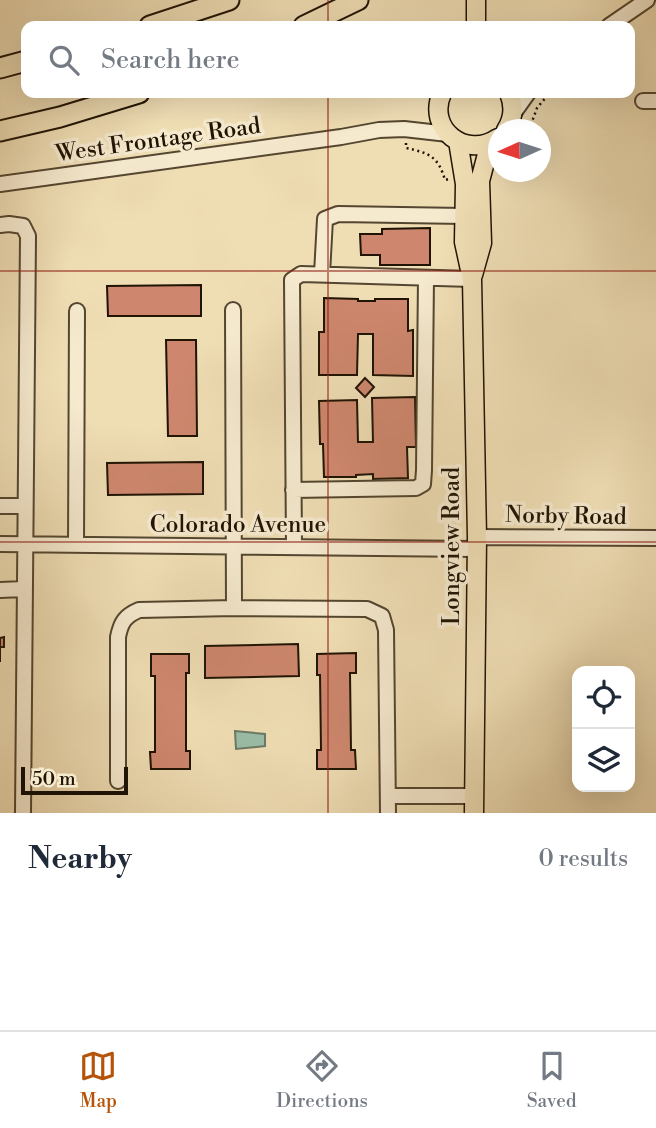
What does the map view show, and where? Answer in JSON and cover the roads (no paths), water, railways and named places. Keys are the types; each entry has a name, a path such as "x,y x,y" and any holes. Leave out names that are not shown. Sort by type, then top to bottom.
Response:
{"highway":[{"path":"165,21 229,0"},
{"path":"314,21 358,0"},
{"path":"0,68 21,62"},
{"path":"0,131 123,98"}],"main road":[{"name":"Longview Road","path":"440,98 438,112 442,124 453,138 463,177 464,242 472,279 476,543 474,805"},
{"path":"510,119 511,98"},
{"path":"453,138 469,145 481,146 488,143"},
{"name":"Longview Road","path":"472,279 481,243 480,181 488,154"}],"street":[{"path":"616,21 648,0"},
{"path":"511,119 525,98"},
{"name":"West Frontage Road","path":"0,184 379,130 408,129 453,138"},
{"path":"322,274 325,219 338,214 464,216"},
{"path":"0,225 23,226 27,236 23,813"},
{"path":"294,546 292,280 301,274 472,279"},
{"path":"293,490 416,488 423,484 426,278"},
{"path":"233,310 234,608"},
{"path":"76,545 77,311"},
{"path":"0,506 24,506"},
{"name":"Norby Road","path":"476,543 656,538"},
{"name":"Colorado Avenue","path":"0,544 233,547 476,543"},
{"path":"0,590 24,589"},
{"path":"118,781 118,637 120,624 129,614 139,610 234,608 367,609 382,616 386,630 388,813"},
{"path":"388,796 474,805"}]}
